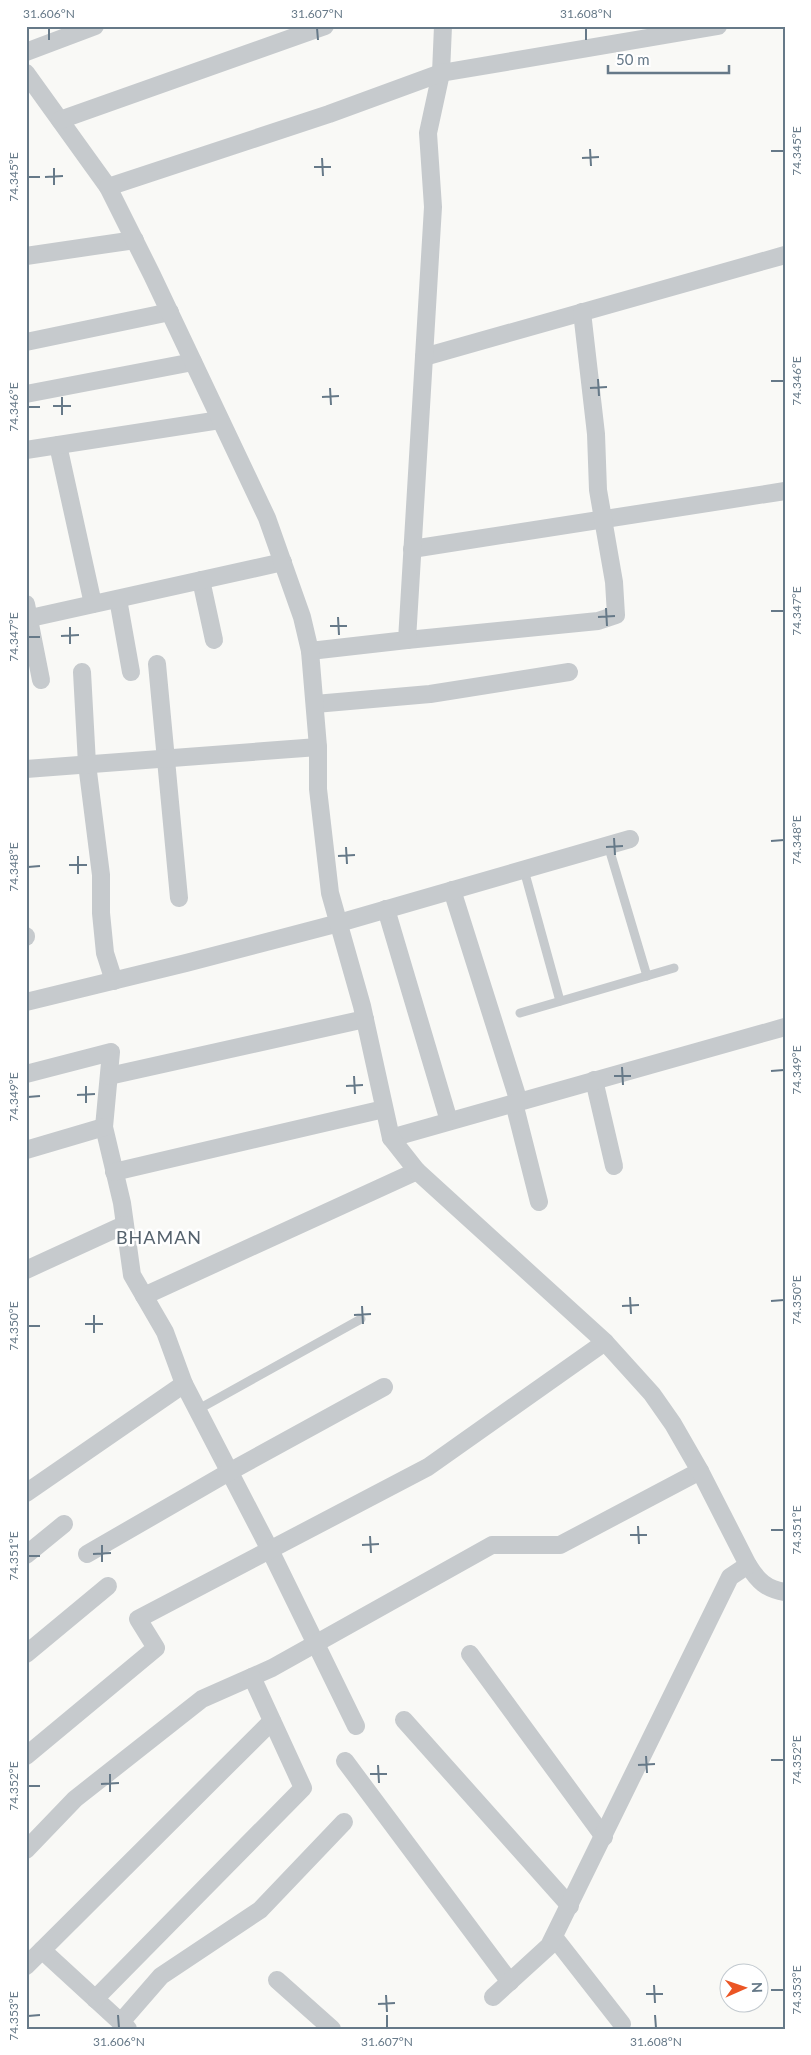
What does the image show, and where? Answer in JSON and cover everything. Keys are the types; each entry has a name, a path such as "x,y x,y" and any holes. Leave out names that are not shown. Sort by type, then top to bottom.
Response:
{"street":[{"path":"26,52 95,26"},
{"path":"60,120 325,26"},
{"path":"407,640 433,207 428,133 441,73 444,26"},
{"path":"108,187 329,114 441,73 718,26"},
{"path":"26,73 34,95 60,120 108,187 135,240 267,518 302,617 310,651 318,747 318,789 330,893 365,1019 391,1138 418,1171 605,1342 652,1394 673,1424 700,1470 757,1579 773,1590 785,1592"},
{"path":"26,256 135,240"},
{"path":"424,357 785,255"},
{"path":"26,342 170,312"},
{"path":"310,651 598,621 616,615 614,582 598,490 596,434 582,312"},
{"path":"26,394 193,362"},
{"path":"26,450 220,420"},
{"path":"58,445 93,604"},
{"path":"412,549 785,491"},
{"path":"41,680 27,614 118,599 283,562"},
{"path":"201,580 214,640"},
{"path":"118,599 132,672"},
{"path":"157,664 179,898"},
{"path":"82,672 87,764 101,875 104,953 114,981"},
{"path":"315,704 430,694 569,672"},
{"path":"26,769 318,747"},
{"path":"26,1002 339,923 630,839"},
{"path":"452,890 516,1102 539,1202"},
{"path":"386,909 449,1121"},
{"path":"108,1076 365,1019"},
{"path":"391,1138 785,1027"},
{"path":"26,1074 111,1052 104,1127 132,1275 165,1332 184,1384 270,1550 356,1726"},
{"path":"594,1080 614,1166"},
{"path":"114,1172 384,1109"},
{"path":"26,1150 104,1127"},
{"path":"144,1296 418,1171"},
{"path":"26,1270 124,1225"},
{"path":"26,1756 156,1648 138,1619 428,1467 605,1342"},
{"path":"26,1493 184,1384"},
{"path":"87,1554 229,1472 384,1387"},
{"path":"26,1850 75,1799 202,1699 252,1677 316,1644 492,1545 560,1545 700,1470"},
{"path":"26,1555 64,1524"},
{"path":"493,1997 549,1946 730,1577 748,1565"},
{"path":"26,1654 108,1586"},
{"path":"470,1654 604,1836"},
{"path":"95,1999 303,1788 252,1677"},
{"path":"404,1720 570,1906"},
{"path":"26,1966 272,1721"},
{"path":"345,1760 510,1982"},
{"path":"42,1950 124,2025 161,1976 260,1910 344,1822"},
{"path":"554,1937 622,2024"},
{"path":"277,1980 332,2029"}],"lane":[{"path":"608,845 647,976"},
{"path":"524,870 560,1001"},
{"path":"520,1012 674,968"},
{"path":"197,1410 361,1319"}],"district":[{"name":"BHAMAN","path":"159,1238"}]}
